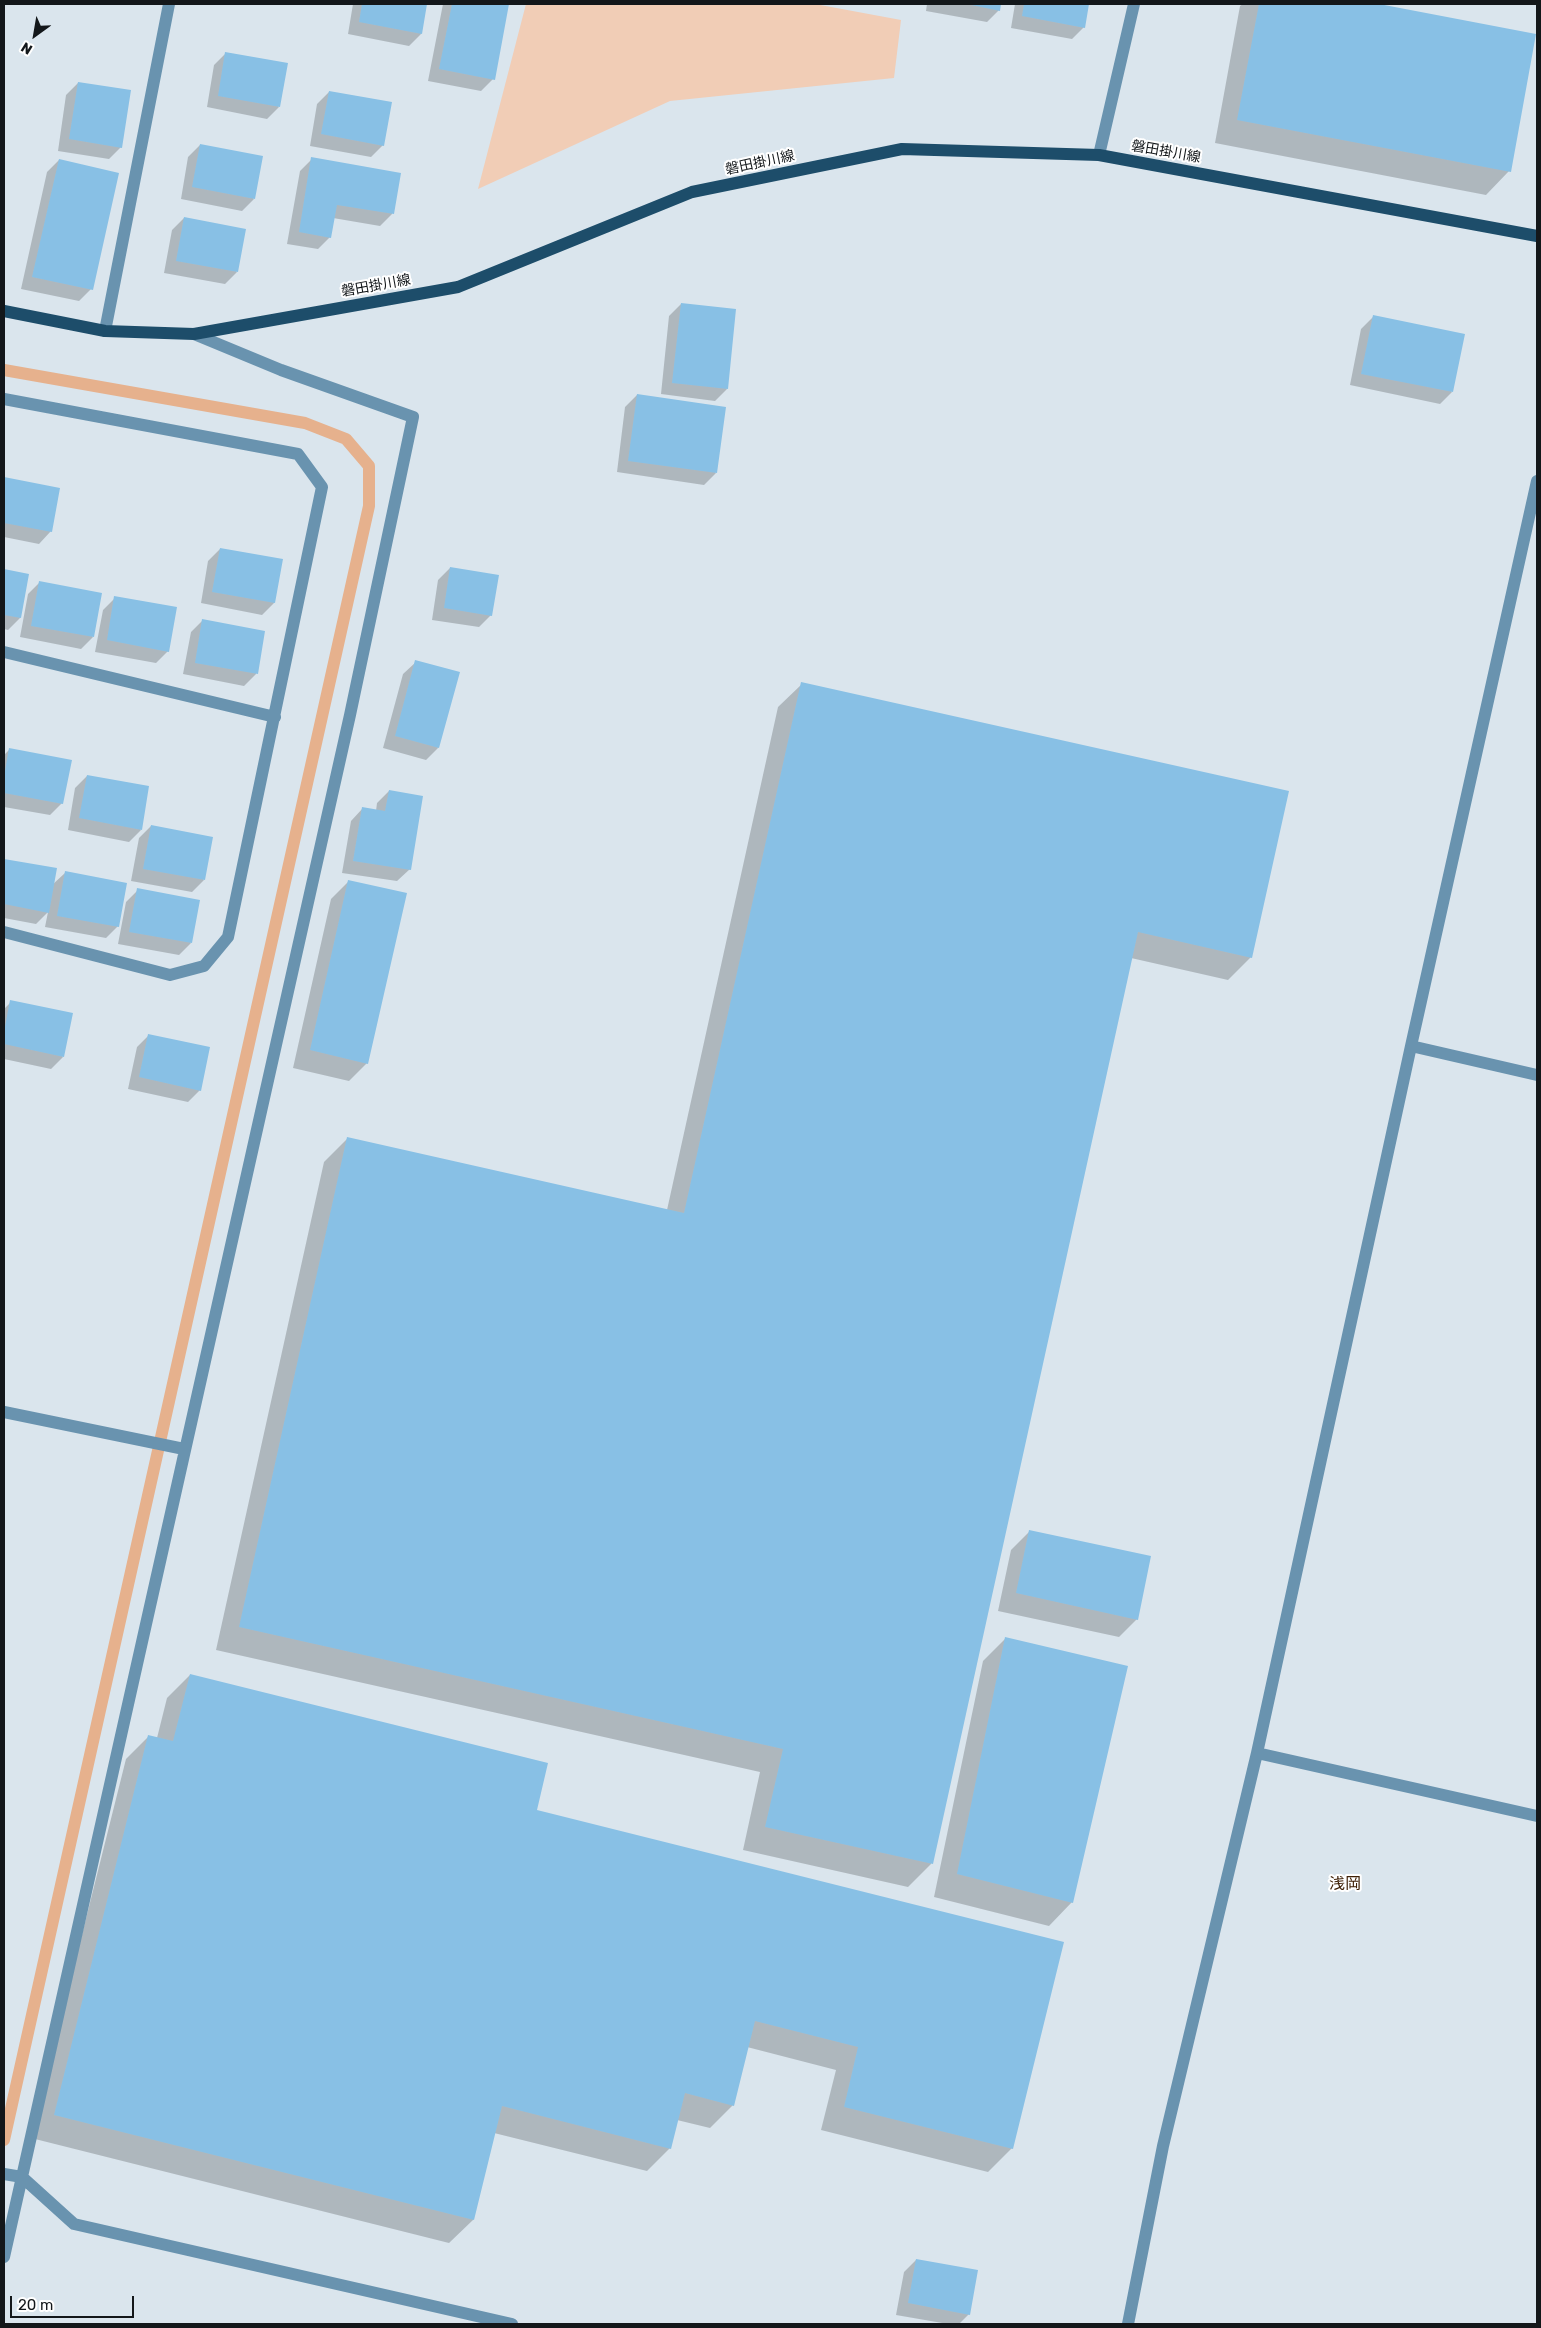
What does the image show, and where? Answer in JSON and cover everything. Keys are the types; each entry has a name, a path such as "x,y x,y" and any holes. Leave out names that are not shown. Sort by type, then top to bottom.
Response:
{"main road":[{"name":"磐田掛川線","path":"4,310 105,331 194,334 458,287 692,192 902,149 1099,155 1537,236"}],"street":[{"path":"105,331 169,4"},
{"path":"1099,155 1134,4"},
{"path":"4,2258 350,715 413,416 281,370 194,334"},
{"path":"4,399 298,454 322,487 228,937 204,966 170,975 4,932"},
{"path":"1128,2324 1163,2146 1257,1753 1537,480"},
{"path":"4,652 275,717"},
{"path":"1411,1046 1537,1075"},
{"path":"4,1412 184,1449"},
{"path":"1257,1753 1537,1816"},
{"path":"4,2174 22,2177 74,2224 512,2324"}],"shaded area":[{"path":"526,4 815,4 901,20 894,78 670,101 478,189"}],"building":[{"path":"362,4 427,4 422,34 359,22"},
{"path":"452,4 509,4 495,80 439,69"},
{"path":"967,4 1001,4 1000,11"},
{"path":"1024,4 1089,4 1085,28 1022,16"},
{"path":"1259,4 1379,4 1536,34 1511,172 1237,120"},
{"path":"225,52 288,63 280,107 218,96"},
{"path":"78,82 131,90 122,148 69,139"},
{"path":"329,91 392,102 384,146 321,134"},
{"path":"200,144 263,156 255,199 192,187"},
{"path":"311,157 401,173 394,214 337,205 331,238 299,232"},
{"path":"59,159 119,173 93,290 32,277"},
{"path":"184,217 246,229 238,272 176,261"},
{"path":"681,303 736,309 728,389 672,383"},
{"path":"1373,315 1465,334 1453,392 1361,374"},
{"path":"637,394 726,407 717,473 628,461"},
{"path":"4,477 60,488 52,532 4,523"},
{"path":"220,548 283,559 275,603 212,592"},
{"path":"450,567 499,575 492,616 444,608"},
{"path":"4,569 29,574 21,618 4,615"},
{"path":"39,581 102,593 94,637 31,626"},
{"path":"114,596 177,607 169,652 107,640"},
{"path":"202,619 265,631 258,674 195,663"},
{"path":"415,660 460,672 439,748 395,736"},
{"path":"801,682 1289,791 1252,958 1138,932 933,1864 765,1827 783,1749 239,1627 347,1137 684,1213"},
{"path":"9,748 72,760 63,804 4,793 4,777"},
{"path":"87,775 149,786 142,830 79,818"},
{"path":"389,790 423,796 411,870 353,861 362,807 385,811"},
{"path":"151,825 213,837 205,880 143,869"},
{"path":"4,859 57,868 49,913 4,904"},
{"path":"65,871 127,883 119,927 57,916"},
{"path":"348,880 407,893 368,1064 310,1050"},
{"path":"137,888 200,900 192,943 129,932"},
{"path":"10,1000 73,1013 64,1057 4,1044 4,1032"},
{"path":"148,1034 210,1047 201,1091 139,1077"},
{"path":"1029,1530 1151,1556 1138,1620 1016,1593"},
{"path":"1005,1637 1128,1666 1073,1903 957,1874"},
{"path":"190,1674 548,1763 537,1810 1064,1942 1013,2149 844,2107 858,2047 755,2021 734,2106 685,2093 671,2149 502,2106 474,2220 54,2115 148,1735 173,1741"},
{"path":"916,2259 978,2270 970,2315 908,2303"}],"waterway":[{"path":"4,370 305,423 346,439 369,466 369,506 4,2140"}],"district":[{"name":"浅岡","path":"1345,1884"}]}
